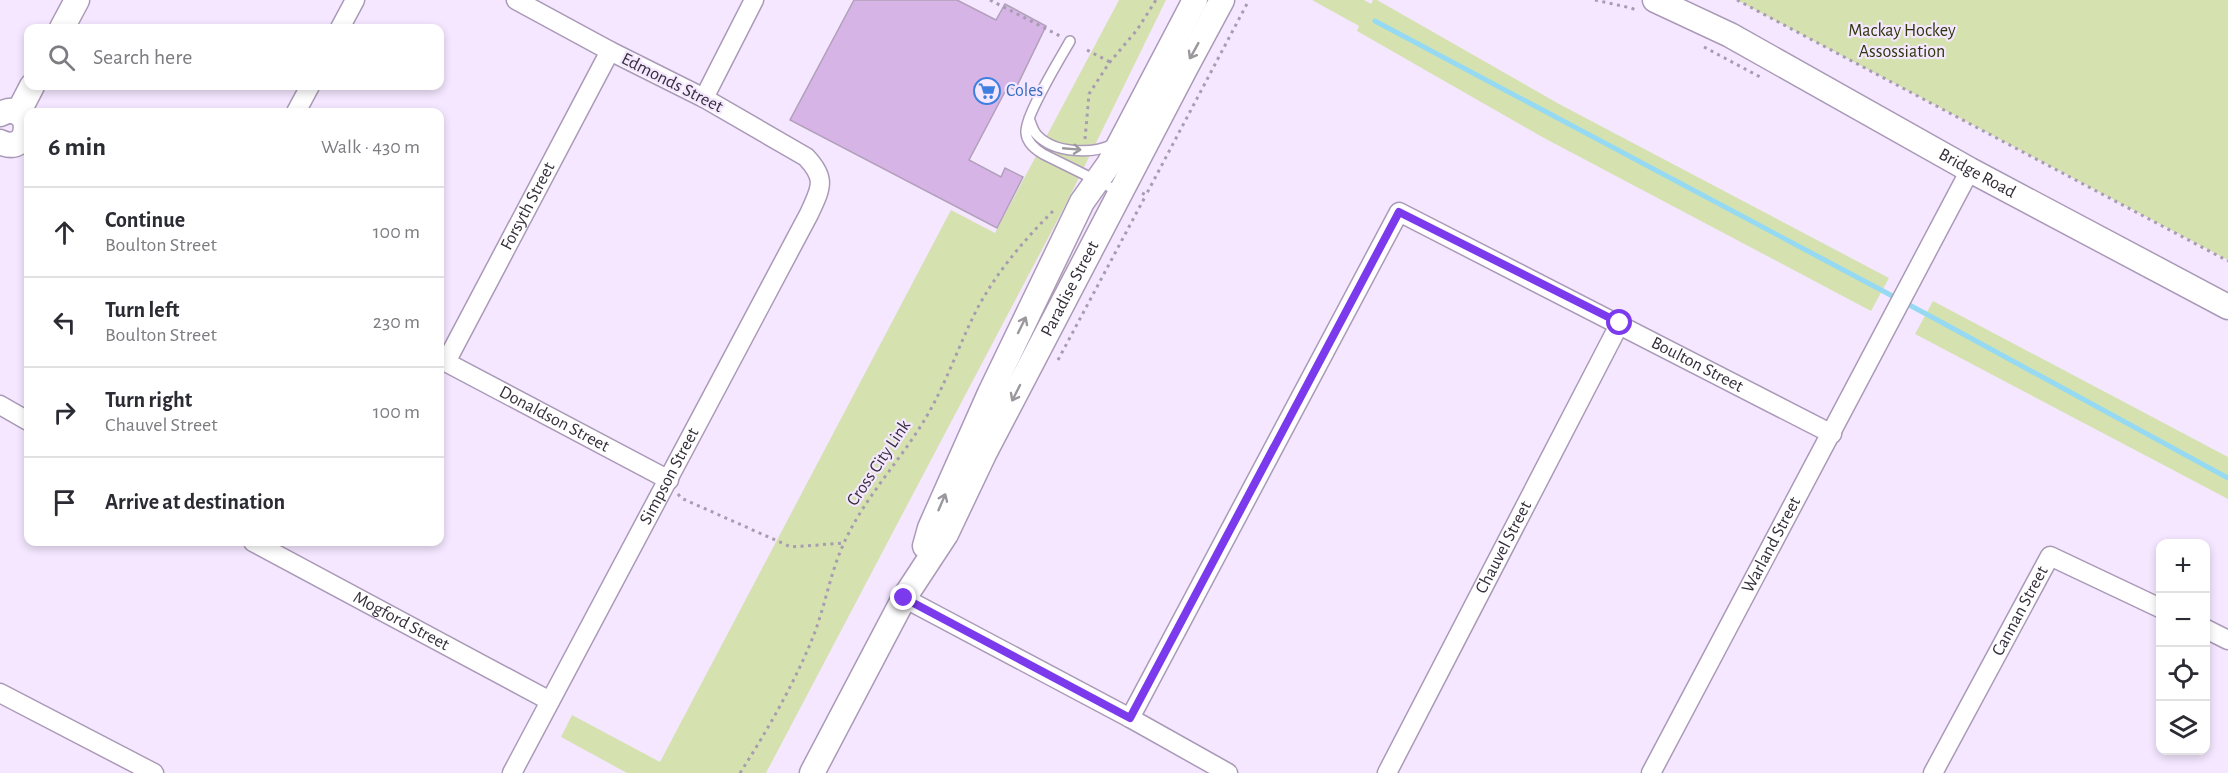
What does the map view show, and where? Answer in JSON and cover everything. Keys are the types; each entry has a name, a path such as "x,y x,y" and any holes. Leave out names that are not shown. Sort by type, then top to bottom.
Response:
{"street":[{"path":"64,24 76,0"},
{"path":"342,24 355,0"},
{"name":"Edmonds Street","path":"516,0 704,98 806,157 821,177"},
{"path":"704,98 754,0"},
{"name":"Paradise Street","path":"916,577 930,528 990,393 1082,202 1109,164 1196,0"},
{"name":"Paradise Street","path":"812,773 904,598 946,534 984,454 1130,192 1222,0"},
{"name":"Bridge Road","path":"1655,0 1730,35 1970,170 2228,307"},
{"name":"Bridge Road","path":"1679,0 1730,35"},
{"name":"Forsyth Street","path":"444,359 610,51"},
{"path":"24,122 9,113 29,90"},
{"path":"298,108 308,90"},
{"path":"0,142 14,144 24,139"},
{"name":"Warland Street","path":"1651,773 1894,318 1970,170"},
{"name":"Simpson Street","path":"512,773 809,214 818,196 821,177"},
{"name":"Boulton Street","path":"1130,718 1399,212 1620,323 1832,434"},
{"name":"Chauvel Street","path":"1387,773 1620,323"},
{"name":"Donaldson Street","path":"444,362 669,480"},
{"path":"0,405 24,419"},
{"name":"Mogford Street","path":"260,546 550,701"},
{"name":"Cannan Street","path":"1933,773 2050,556 2156,606"},
{"path":"904,598 1130,718 1228,773"},
{"path":"2210,631 2228,640"},
{"path":"0,693 153,773"}],"lane":[{"path":"1066,39 1029,118 1025,132 1035,149 1097,181 1130,192"},
{"path":"1029,118 1036,134 1047,143 1060,148 1103,149 1125,134"}],"path":[{"path":"990,0 1066,39"},
{"path":"1085,144 1089,94 1110,62 1137,30 1156,0"},
{"path":"1058,360 1249,0"},
{"path":"1737,0 2228,261"},
{"path":"1088,50 1110,62"},
{"path":"1130,192 1146,195"},
{"name":"Cross City Link","path":"740,773 770,722 812,639 844,543 876,488 905,451 929,413 975,313 996,279 1018,247 1060,202"},
{"path":"669,480 681,498 791,547 844,543"}],"green space":[{"path":"1119,0 1166,0 1067,202 766,773 627,773 561,737 572,715 660,762 951,210 995,233"},
{"path":"1312,0 1364,0 1371,4 1373,0 1377,0 1561,105 1889,278 1871,311 1544,138 1357,31 1359,26"},
{"name":"Mackay Hockey Assossiation","path":"1737,0 2228,0 2228,260"},
{"path":"1933,301 2228,457 2228,499 1915,334"}],"building":[{"path":"854,0 957,0 996,20 1005,4 1046,26 1015,90 1008,86 969,160 1001,177 1005,168 1023,177 997,228 790,120"}],"waterway":[{"path":"1375,21 1930,316 2228,478"}],"place":[{"name":"Coles","path":"987,91"}],"route":[{"path":"904,598 1130,718 1399,212 1620,323"}]}
